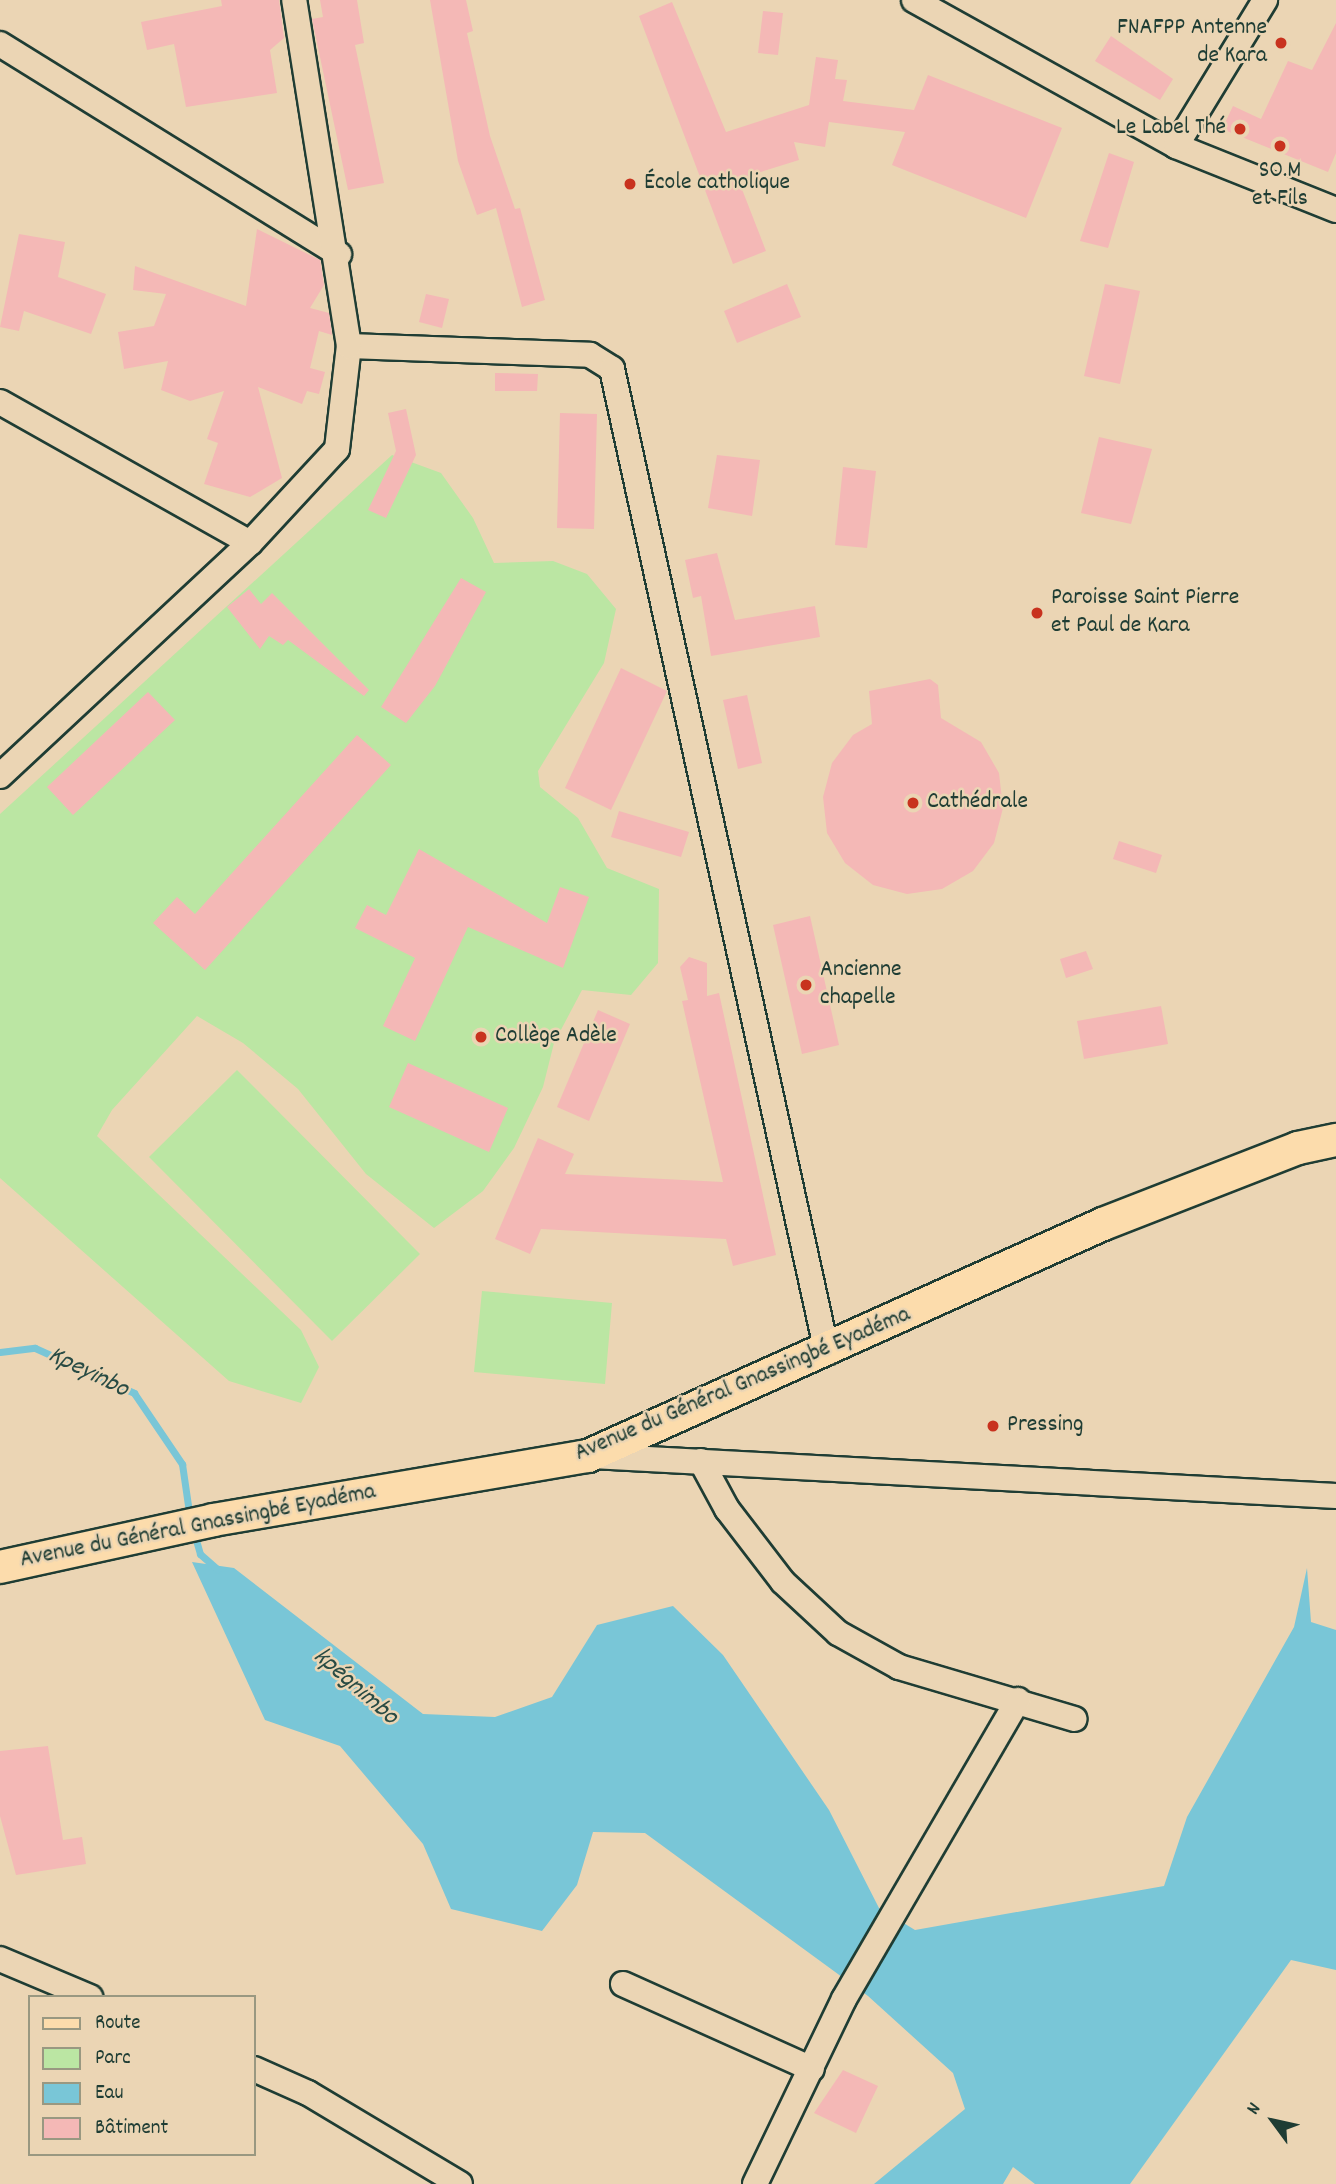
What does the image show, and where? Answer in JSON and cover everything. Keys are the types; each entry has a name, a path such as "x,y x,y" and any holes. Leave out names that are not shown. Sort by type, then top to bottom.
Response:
{"main road":[{"name":"Avenue du Général Gnassingbé Eyadéma","path":"0,1567 213,1520 587,1456 827,1353 1103,1224 1298,1148 1336,1140"}],"street":[{"path":"0,776 250,543 337,449 349,346 339,254 294,0"},
{"path":"914,0 1176,146 1336,211"},
{"path":"1176,146 1265,0"},
{"path":"0,44 339,254"},
{"path":"349,346 590,355 612,369 827,1353"},
{"path":"0,402 250,543"},
{"path":"587,1456 1336,1496"},
{"path":"701,1461 727,1509 783,1582 838,1633 900,1667 1074,1718"},
{"path":"755,2184 844,1999 1018,1700"},
{"path":"0,1959 85,1995"},
{"path":"623,1984 812,2069"},
{"path":"256,2070 308,2093 460,2184"}],"green space":[{"path":"392,455 441,473 473,518 494,563 553,561 587,574 616,609 604,663 538,771 540,787 578,818 607,868 659,889 658,963 631,995 582,990 554,1043 543,1087 514,1148 483,1191 434,1228 366,1174 298,1089 243,1043 197,1016 112,1110 97,1136 301,1330 319,1367 301,1403 229,1381 0,1178 0,814"},
{"path":"237,1070 420,1254 332,1341 149,1157"},
{"path":"482,1291 612,1303 605,1384 474,1372"}],"water":[{"path":"192,1562 234,1568 423,1714 495,1717 552,1697 597,1625 673,1606 723,1655 829,1810 879,1908 915,1930 1164,1886 1187,1817 1294,1627 1307,1568 1311,1622 1336,1630 1336,1970 1291,1960 1130,2184 1035,2184 1013,2167 1003,2184 874,2184 965,2109 953,2073 868,1996 645,1833 593,1832 577,1885 542,1931 451,1909 423,1844 340,1746 265,1720"}],"building":[{"path":"221,0 279,0 284,38 270,50 277,93 186,107 174,44 147,50 141,22 222,6"},
{"path":"320,0 357,0 364,43 355,45 384,183 348,190 312,19 323,17"},
{"path":"430,0 466,0 473,31 467,33 490,136 515,209 520,208 545,300 522,307 496,208 477,215 458,161"},
{"path":"672,2 726,132 809,105 816,57 838,60 835,79 847,80 843,101 914,110 928,75 1062,128 1026,218 892,165 905,132 829,122 825,147 794,142 799,160 738,179 766,251 733,264 639,16"},
{"path":"763,11 783,13 778,55 758,53"},
{"path":"1336,23 1336,153 1328,172 1222,129 1233,106 1261,119 1288,61 1312,70"},
{"path":"1111,36 1173,79 1160,100 1095,61"},
{"path":"1109,153 1134,162 1108,248 1080,241"},
{"path":"257,229 320,260 324,285 310,308 329,313 332,335 319,331 310,368 325,372 319,394 307,391 302,404 258,387 282,478 250,497 204,484 218,443 207,439 224,391 190,401 161,390 168,361 124,369 118,332 154,326 166,294 133,290 135,266 246,306"},
{"path":"19,234 65,242 58,277 106,294 91,334 24,311 19,331 0,327"},
{"path":"787,284 801,317 737,343 724,311"},
{"path":"1105,284 1140,291 1120,384 1084,376"},
{"path":"426,294 449,299 442,328 419,322"},
{"path":"495,373 538,374 537,391 495,391"},
{"path":"406,409 416,455 386,518 368,510 396,451 388,413"},
{"path":"560,413 597,414 594,529 557,528"},
{"path":"1099,437 1152,449 1131,524 1081,513"},
{"path":"717,455 760,460 752,516 708,508"},
{"path":"843,467 876,471 867,548 835,545"},
{"path":"717,553 735,620 815,606 820,637 711,656 701,596 693,598 685,560"},
{"path":"461,578 486,592 435,686 406,723 381,707"},
{"path":"249,589 261,604 272,593 369,690 364,696 288,640 283,645 269,636 260,649 227,607"},
{"path":"621,668 667,691 611,810 565,788"},
{"name":"Cathédrale","path":"930,679 938,685 941,718 981,742 999,773 1003,808 994,843 973,871 942,889 907,894 873,885 845,863 827,833 823,797 832,763 853,735 872,724 869,691"},
{"path":"148,692 175,720 73,815 47,787"},
{"path":"747,695 762,763 738,769 723,700"},
{"path":"357,735 391,765 205,970 153,923 177,897 195,914"},
{"path":"619,811 689,832 681,857 611,837"},
{"path":"1119,841 1162,855 1156,873 1113,859"},
{"path":"419,849 547,923 560,887 589,897 563,968 468,927 415,1041 383,1026 415,958 355,928 367,905 386,915"},
{"name":"Ancienne chapelle","path":"810,916 839,1045 802,1054 773,925"},
{"path":"1086,951 1093,969 1066,978 1060,959"},
{"path":"689,957 707,963 707,996 719,993 776,1255 733,1266 726,1239 541,1229 530,1254 495,1239 538,1138 574,1154 565,1174 723,1182 682,1001 688,1000 680,967"},
{"path":"1161,1006 1168,1044 1084,1059 1077,1021"},
{"path":"598,1010 630,1024 589,1121 557,1107"},
{"path":"408,1063 508,1108 489,1152 389,1107"},
{"path":"48,1746 63,1840 82,1837 86,1864 16,1875 0,1816 0,1751"},
{"path":"843,2070 878,2086 856,2133 814,2113"}],"waterway":[{"name":"Kpeyinbo","path":"0,1352 35,1348 134,1393 182,1464 190,1519"},
{"name":"kpégnimbo","path":"194,1533 200,1554 217,1569"}],"place":[{"name":"FNAFPP Antenne de Kara","path":"1281,43"},
{"name":"Le Label Thé","path":"1240,129"},
{"name":"SO.M et Fils","path":"1280,146"},
{"name":"École catholique","path":"630,184"},
{"name":"Paroisse Saint Pierre et Paul de Kara","path":"1037,613"},
{"name":"Cathédrale","path":"913,803"},
{"name":"Ancienne chapelle","path":"806,985"},
{"name":"Collège Adèle","path":"481,1037"},
{"name":"Pressing","path":"993,1426"}]}
